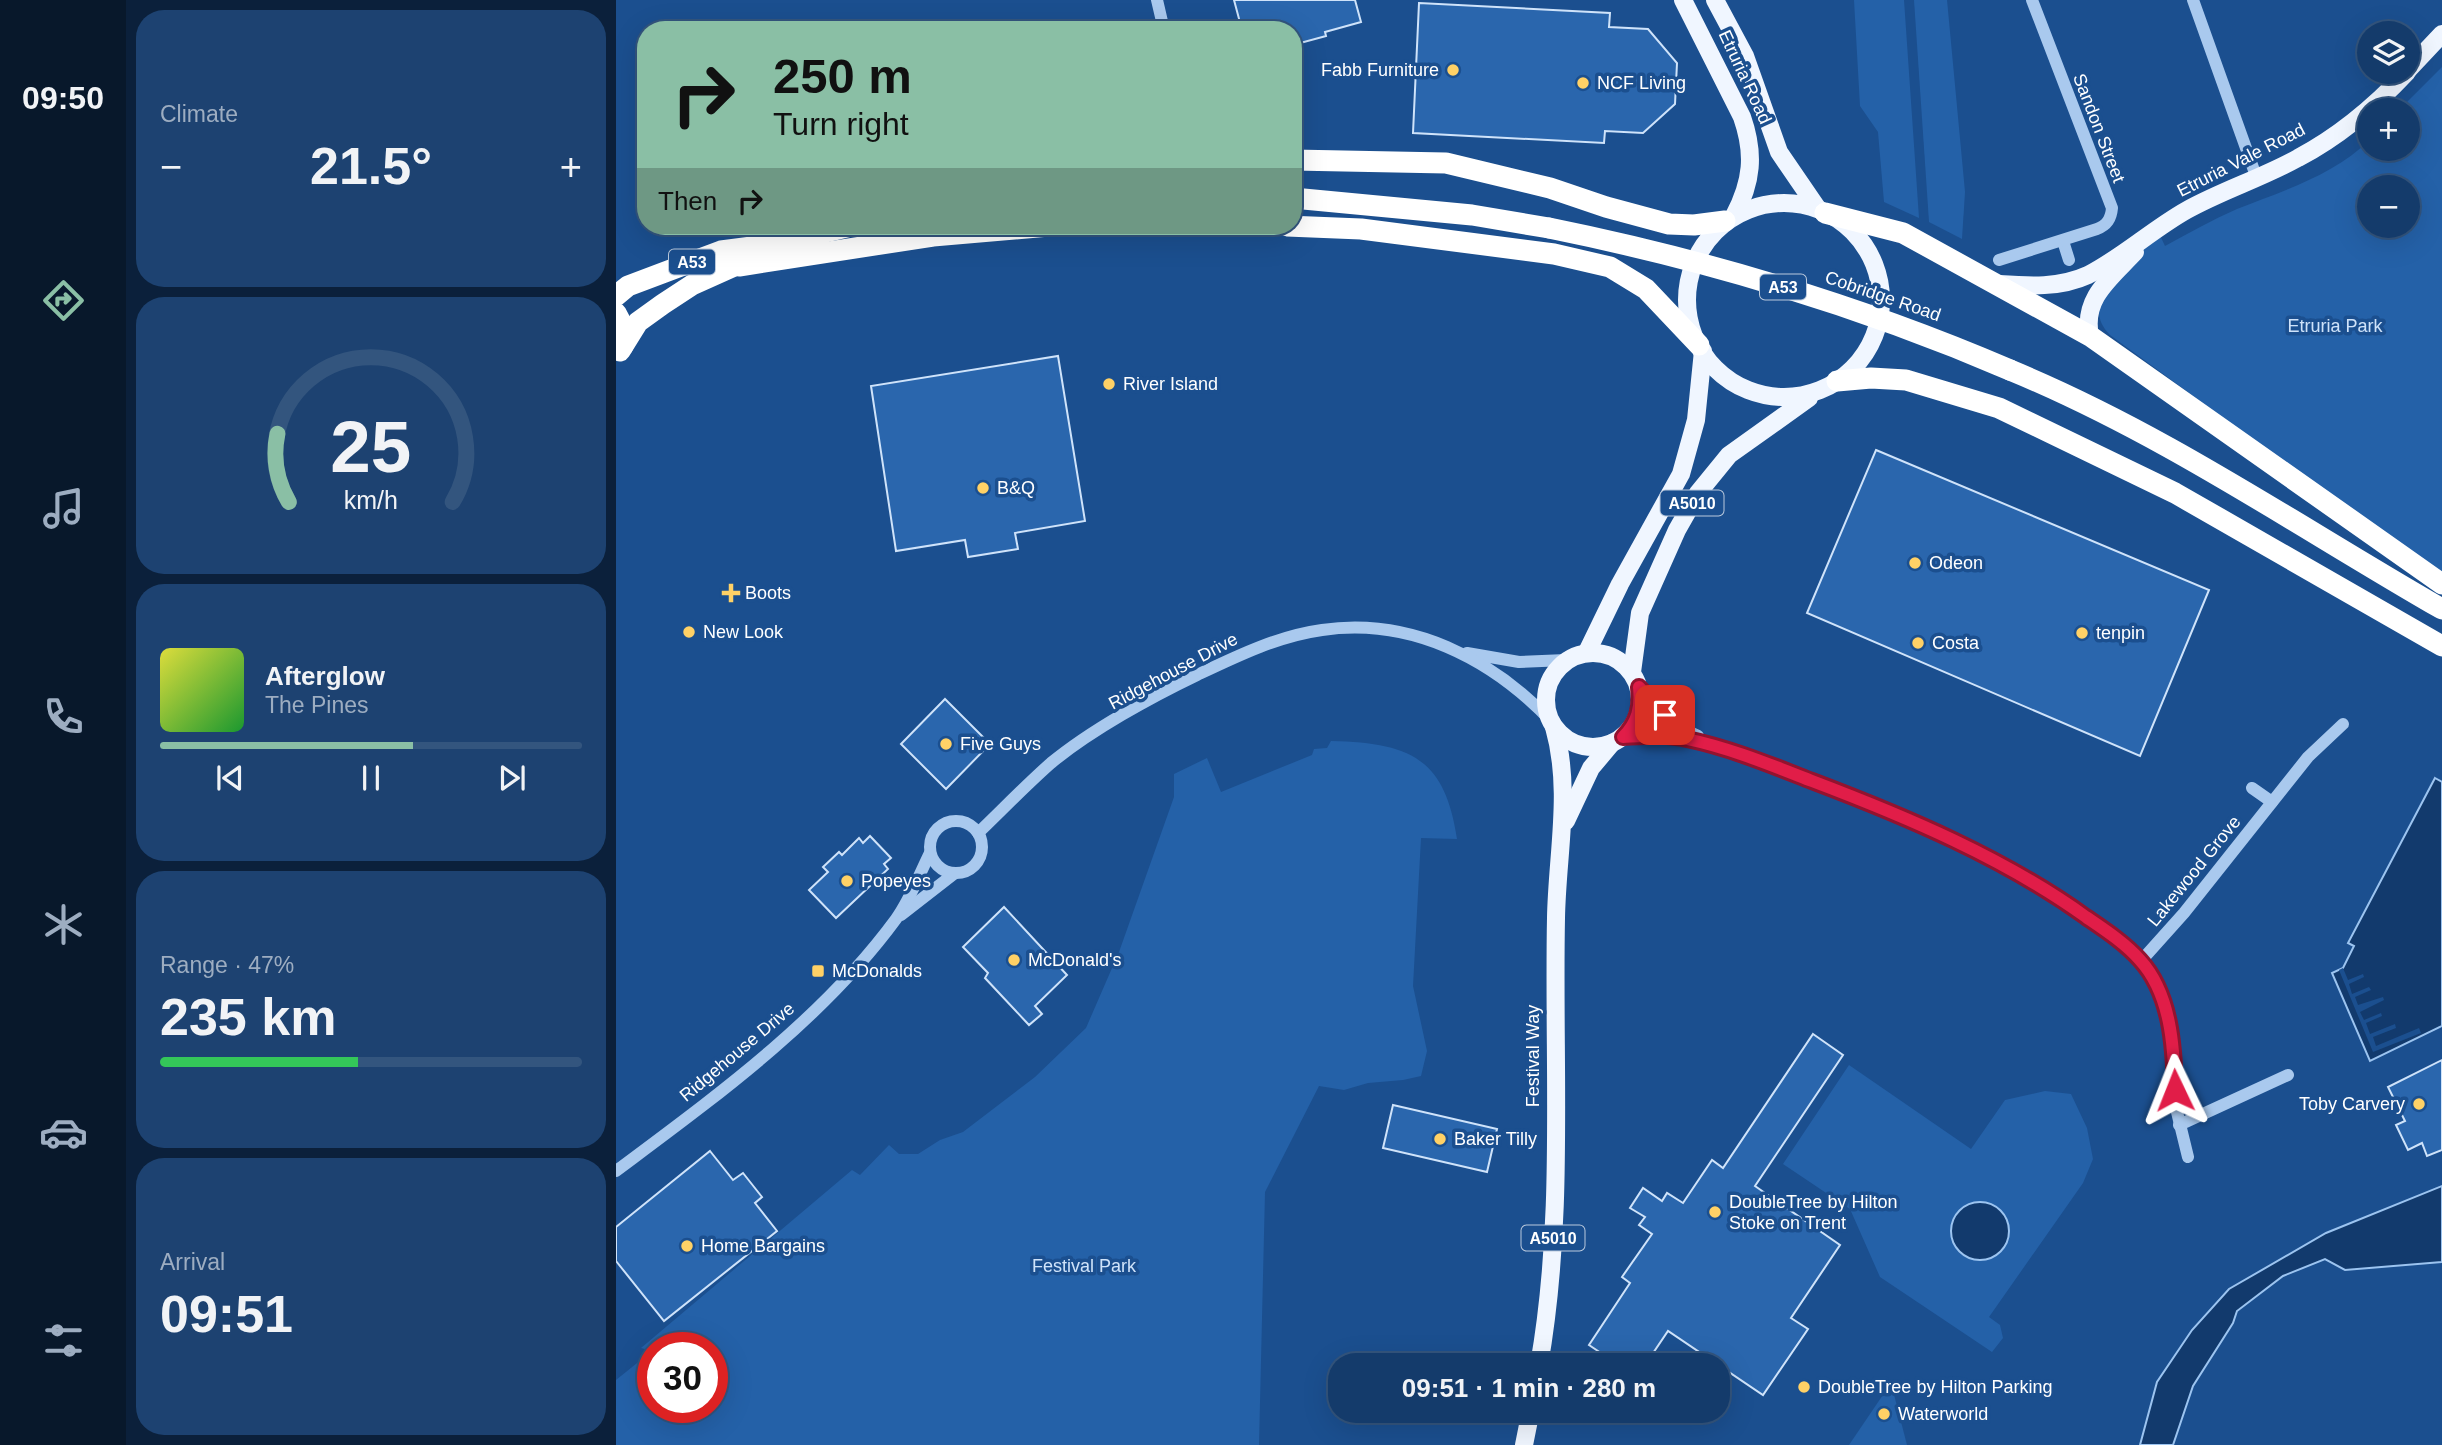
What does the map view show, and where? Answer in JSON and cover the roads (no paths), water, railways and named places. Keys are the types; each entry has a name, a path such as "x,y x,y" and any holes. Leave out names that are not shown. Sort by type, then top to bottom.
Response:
{"highway":[{"path":"1302,160 1446,163 1550,188 1606,207 1669,223 1694,225 1730,219"},
{"name":"Cobridge Road","path":"1302,199 1445,212 1549,228 1667,254 1866,312 2060,390 2237,485 2368,567"},
{"path":"1822,211 1903,233 2090,336 2442,584"},
{"path":"1302,227 1399,234 1554,254 1610,267 1646,289 1701,348"},
{"name":"A53","path":"616,296 628,286 721,251 774,244 812,235"},
{"path":"739,266 952,235"},
{"path":"739,266 774,244"},
{"name":"A53","path":"618,353 638,323 663,304 692,285 739,266"},
{"path":"616,313 626,331 618,353"},
{"path":"1832,384 1871,378 1906,380 1999,408 2175,494 2442,646"},
{"name":"A53","path":"2368,567 2442,609"},
{"name":"A53","path":"2368,567 2442,623"}],"main road":[{"name":"Etruria Road","path":"1684,0 1742,117 1749,137 1751,176 1745,195 1730,219"},
{"name":"Etruria Road","path":"1715,0 1745,56 1779,152 1822,211"},
{"name":"Etruria Vale Road","path":"2420,57 2442,34"},
{"name":"Etruria Vale Road","path":"2157,229 2210,197 2298,158 2331,137 2395,84"},
{"path":"1776,203 1802,205 1822,211 1843,223 1863,244 1873,262 1881,292 1880,313 1871,344 1853,368 1832,384 1791,397 1758,393 1725,376 1701,348 1688,310 1690,272 1702,246 1730,219 1776,203"},
{"path":"1999,284 2048,286 2088,275 2157,229"},
{"path":"2090,336 2088,314 2095,297 2157,229"},
{"name":"A5010","path":"1587,652 1620,584 1681,474 1696,419 1701,348"},
{"name":"A5010","path":"1618,740 1638,716 1641,703 1636,680 1640,613 1676,530 1698,493 1729,455 1763,428 1832,384"},
{"path":"1566,660 1587,652 1604,653 1620,660 1636,680"},
{"name":"A5010","path":"1553,724 1546,701 1548,685 1566,660"},
{"path":"1553,724 1575,744 1591,747 1618,740"},
{"name":"Festival Way","path":"1541,1353 1547,1318 1555,1212 1556,915 1563,831 1562,772 1553,724"},
{"name":"Festival Way","path":"1563,831 1591,768 1618,740"},
{"path":"1524,1445 1528,1423"}],"street":[{"path":"1157,0 1162,21"},
{"name":"Sandon Street","path":"2000,260 2103,226 2112,216 2112,208 2032,0"},
{"path":"2195,1 2256,176"},
{"path":"2063,241 2069,260"},
{"name":"Ridgehouse Drive","path":"978,833 1072,747 1161,693 1247,651 1320,630 1355,627 1394,630 1460,651"},
{"path":"1460,651 1519,662 1566,660"},
{"path":"1460,651 1534,703 1553,724"},
{"path":"1636,680 1673,724 1720,747 1844,793 1927,828 2057,897 2112,936 2141,961 2165,1005 2173,1044 2179,1125 2188,1157"},
{"name":"Lakewood Grove","path":"2141,961 2308,757 2343,724"},
{"path":"1618,740 1684,738 1720,747"},
{"path":"2252,789 2272,802"},
{"path":"946,822 966,823 978,833 982,844 975,866 966,872 955,873 936,866 930,853 930,839 946,822"},
{"name":"Ridgehouse Drive","path":"616,1171 776,1045 855,970 898,917 930,853"},
{"name":"Ridgehouse Drive","path":"898,917 955,873"},
{"path":"2179,1125 2288,1074"}],"place":[{"name":"Fabb Furniture","path":"1453,70"},
{"name":"NCF Living","path":"1583,83"},
{"name":"River Island","path":"1109,384"},
{"name":"B&Q","path":"983,488"},
{"name":"Odeon","path":"1915,563"},
{"name":"Boots","path":"731,593"},
{"name":"New Look","path":"689,632"},
{"name":"tenpin","path":"2082,633"},
{"name":"Costa","path":"1918,643"},
{"name":"Five Guys","path":"946,744"},
{"name":"Popeyes","path":"847,881"},
{"name":"McDonald's","path":"1014,960"},
{"name":"McDonalds","path":"818,971"},
{"name":"Toby Carvery","path":"2419,1104"},
{"name":"Baker Tilly","path":"1440,1139"},
{"name":"DoubleTree by Hilton Stoke on Trent","path":"1715,1212"},
{"name":"Home Bargains","path":"687,1246"},
{"name":"DoubleTree by Hilton Parking","path":"1804,1387"},
{"name":"Waterworld","path":"1884,1414"}],"park label":[{"name":"Etruria Park","path":"2335,326"},
{"name":"Festival Park","path":"1084,1266"}]}
